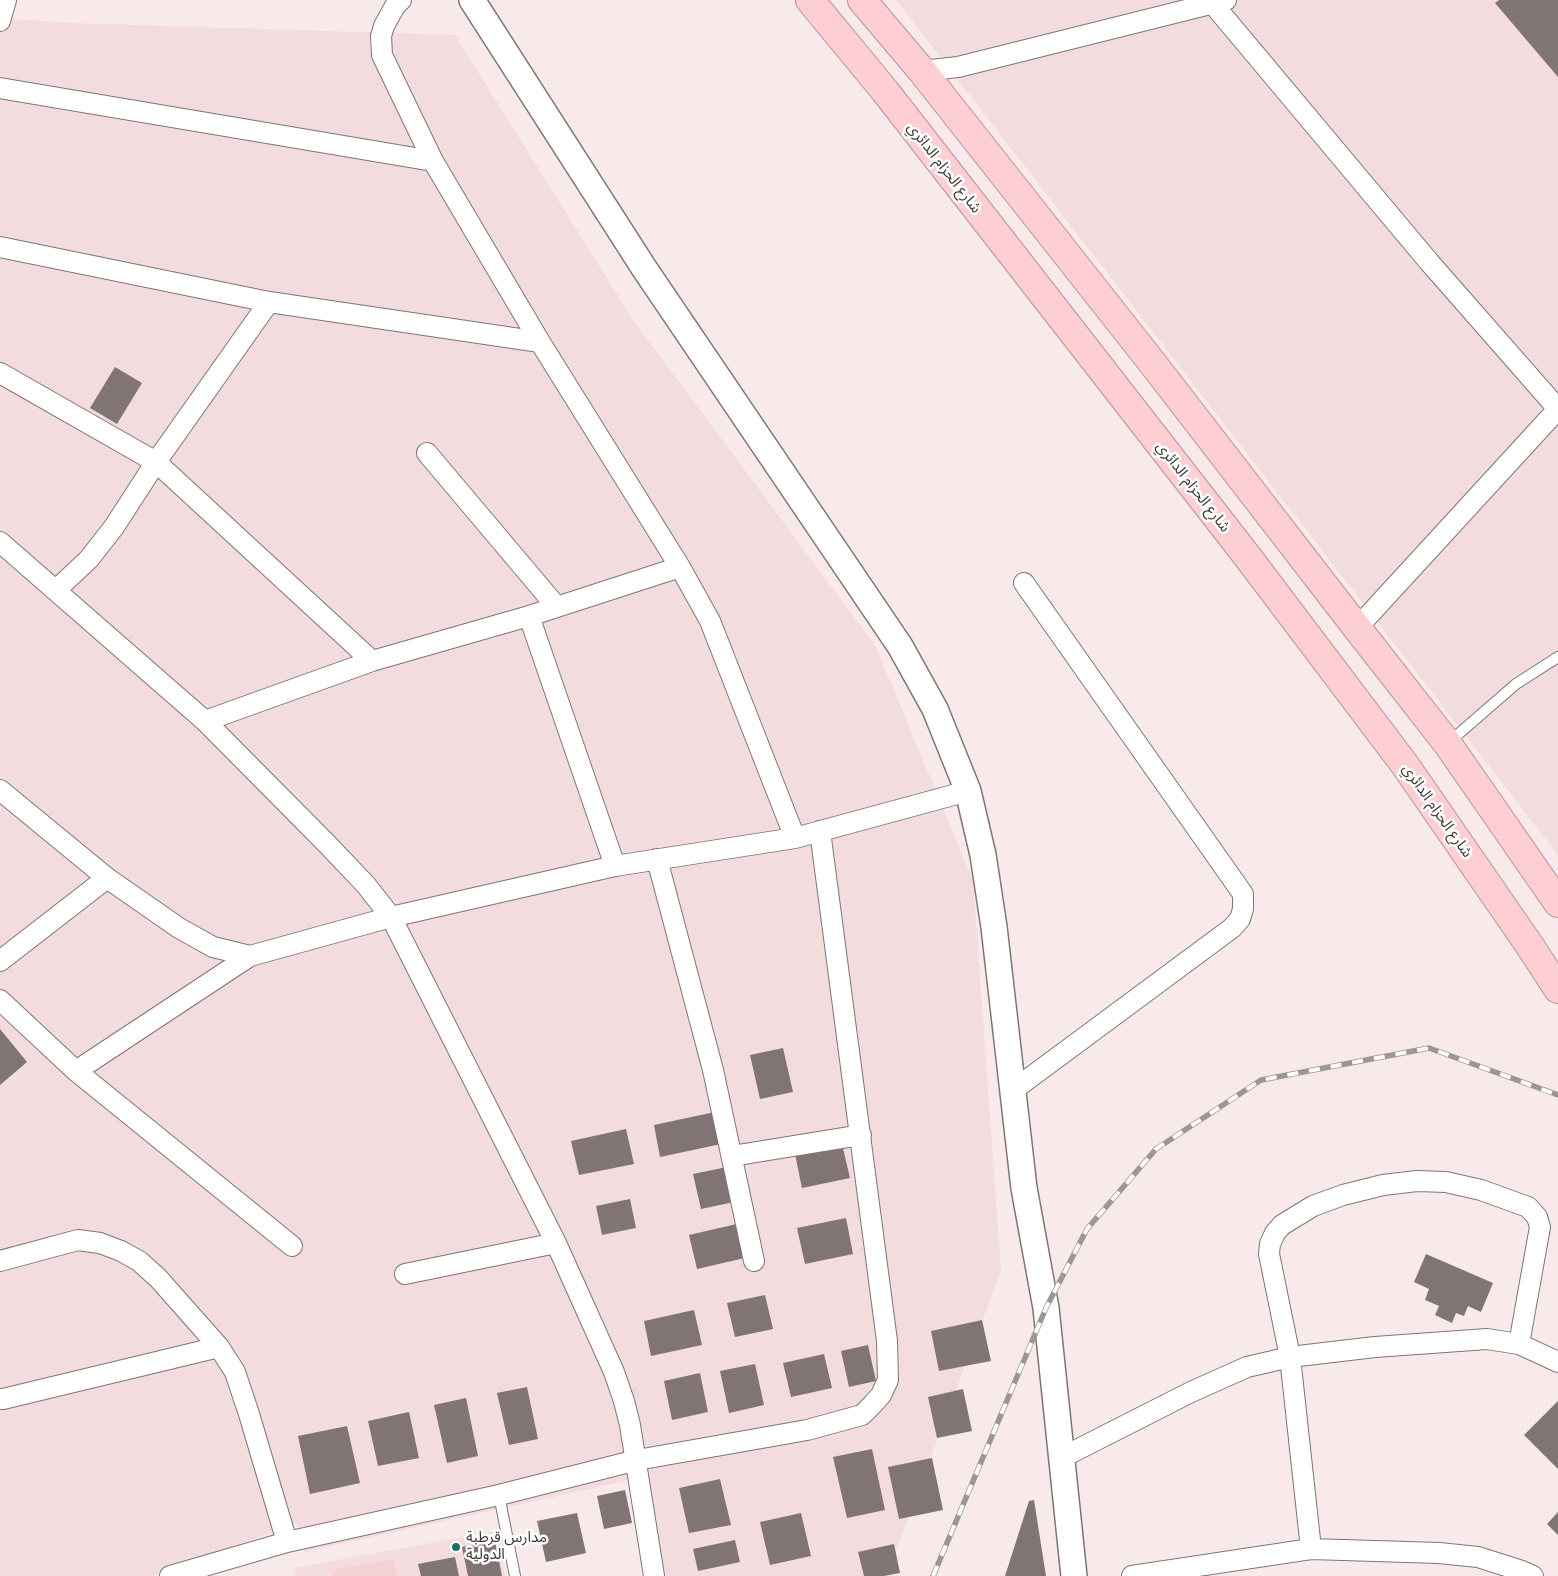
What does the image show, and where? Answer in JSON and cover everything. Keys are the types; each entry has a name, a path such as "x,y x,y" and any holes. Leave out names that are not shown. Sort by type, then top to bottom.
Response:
{"highway":[{"name":"شارع الحزام الدائري","path":"810,0 897,107 1288,610 1404,765 1558,989"},
{"path":"862,0 922,71 1154,365 1448,743 1558,903"}],"street":[{"path":"0,21 6,0"},
{"path":"401,0 395,6 384,26 381,36 382,55 433,161 540,342 680,567 710,621 795,838"},
{"path":"472,0 644,268 900,646 935,709 968,791 983,855 994,927 1024,1188 1046,1308 1074,1576"},
{"path":"922,71 958,67 1219,2 1430,263 1558,409 1357,628"},
{"path":"0,88 433,161"},
{"path":"0,247 269,302 540,342"},
{"path":"56,590 89,559 114,527 156,462 269,302"},
{"path":"0,374 156,462 372,661"},
{"path":"426,453 556,606"},
{"path":"0,542 205,721 366,885 391,917 556,1243 614,1372 624,1401 637,1460 654,1576"},
{"path":"205,721 372,661 529,616 680,567"},
{"path":"1012,1091 1232,928 1240,919 1243,909 1243,894 1024,583"},
{"path":"529,616 615,866"},
{"path":"0,790 107,878 179,928 213,947 250,956"},
{"path":"76,1072 250,956 391,917 615,866 795,838 968,791"},
{"path":"170,1576 287,1542 499,1495 637,1460 807,1430 862,1414 872,1406 881,1395 888,1380 887,1341 820,831"},
{"path":"657,859 713,1070 754,1261"},
{"path":"0,961 107,878"},
{"path":"0,1000 76,1072 292,1246"},
{"path":"732,1156 861,1135"},
{"path":"1311,1548 1290,1357 1269,1254 1270,1244 1275,1233 1282,1225 1313,1206 1342,1195 1383,1185 1417,1181 1446,1182 1481,1190 1528,1207 1536,1217 1540,1227 1518,1344"},
{"path":"0,1261 78,1240 100,1243 121,1250 139,1261 158,1278 220,1347 234,1372 250,1414 287,1542"},
{"path":"405,1274 556,1243"},
{"path":"1061,1458 1191,1392 1248,1368 1290,1357 1376,1347 1487,1339 1518,1344 1558,1362"},
{"path":"0,1398 3,1399 220,1347"},
{"path":"1132,1576 1311,1548 1439,1552 1478,1557 1533,1576"}],"lane":[{"path":"1448,743 1516,684 1558,657"},
{"path":"499,1495 515,1576"}],"shaded area":[{"path":"896,0 1558,0 1558,855"},
{"path":"0,18 72,23 455,35 635,323 875,645 973,880 1001,1271 886,1576 659,1576 630,1480 304,1552 297,1523 152,1576 0,1576"},
{"name":"مدارس قرطبة الدولية","path":"497,1531 505,1576 295,1576 294,1568"},
{"path":"394,1559 397,1576 333,1576 332,1570"}],"building":[{"path":"1499,0 1558,0 1558,77 1495,3"},
{"path":"115,367 142,383 117,424 90,408"},
{"path":"0,1029 27,1062 0,1085"},
{"path":"783,1048 793,1092 760,1099 750,1055"},
{"path":"715,1112 721,1144 660,1157 654,1125"},
{"path":"626,1129 634,1164 579,1175 571,1141"},
{"path":"842,1144 850,1178 802,1188 795,1154"},
{"path":"727,1167 734,1202 701,1209 693,1174"},
{"path":"630,1199 636,1228 602,1235 596,1206"},
{"path":"846,1218 853,1254 805,1264 797,1228"},
{"path":"741,1223 749,1257 697,1269 689,1235"},
{"path":"1426,1254 1493,1283 1481,1312 1468,1306 1464,1316 1456,1313 1452,1323 1435,1315 1439,1306 1425,1300 1429,1289 1414,1282"},
{"path":"765,1295 773,1329 735,1337 727,1303"},
{"path":"694,1310 702,1345 651,1356 644,1321"},
{"path":"982,1320 991,1361 939,1371 931,1331"},
{"path":"868,1345 876,1381 849,1387 841,1351"},
{"path":"824,1354 832,1388 791,1397 783,1363"},
{"path":"755,1364 764,1405 729,1413 720,1371"},
{"path":"700,1373 708,1412 672,1420 664,1381"},
{"path":"527,1387 538,1439 509,1445 497,1393"},
{"path":"963,1389 972,1431 937,1438 928,1397"},
{"path":"466,1398 478,1456 447,1463 434,1405"},
{"path":"1558,1401 1558,1469 1524,1435"},
{"path":"409,1412 419,1458 378,1466 368,1421"},
{"path":"347,1426 360,1483 310,1494 298,1436"},
{"path":"872,1449 885,1510 847,1518 833,1457"},
{"path":"932,1458 943,1510 899,1519 888,1467"},
{"path":"720,1479 731,1525 689,1533 679,1488"},
{"path":"625,1490 632,1523 604,1529 597,1496"},
{"path":"1034,1500 1046,1576 1005,1576 1029,1501"},
{"path":"1558,1512 1558,1535 1547,1524"},
{"path":"577,1513 586,1553 546,1562 537,1521"},
{"path":"801,1513 811,1556 770,1565 760,1522"},
{"path":"735,1540 740,1562 698,1571 693,1549"},
{"path":"495,1541 502,1576 468,1576 462,1547"},
{"path":"894,1544 900,1573 884,1576 864,1576 858,1552"},
{"path":"455,1557 459,1576 421,1576 418,1564"}],"railway":[{"path":"933,1576 1046,1308 1087,1229 1156,1149 1261,1080 1429,1048 1558,1095"}],"place":[{"name":"مدارس قرطبة الدولية","path":"456,1547"}]}
